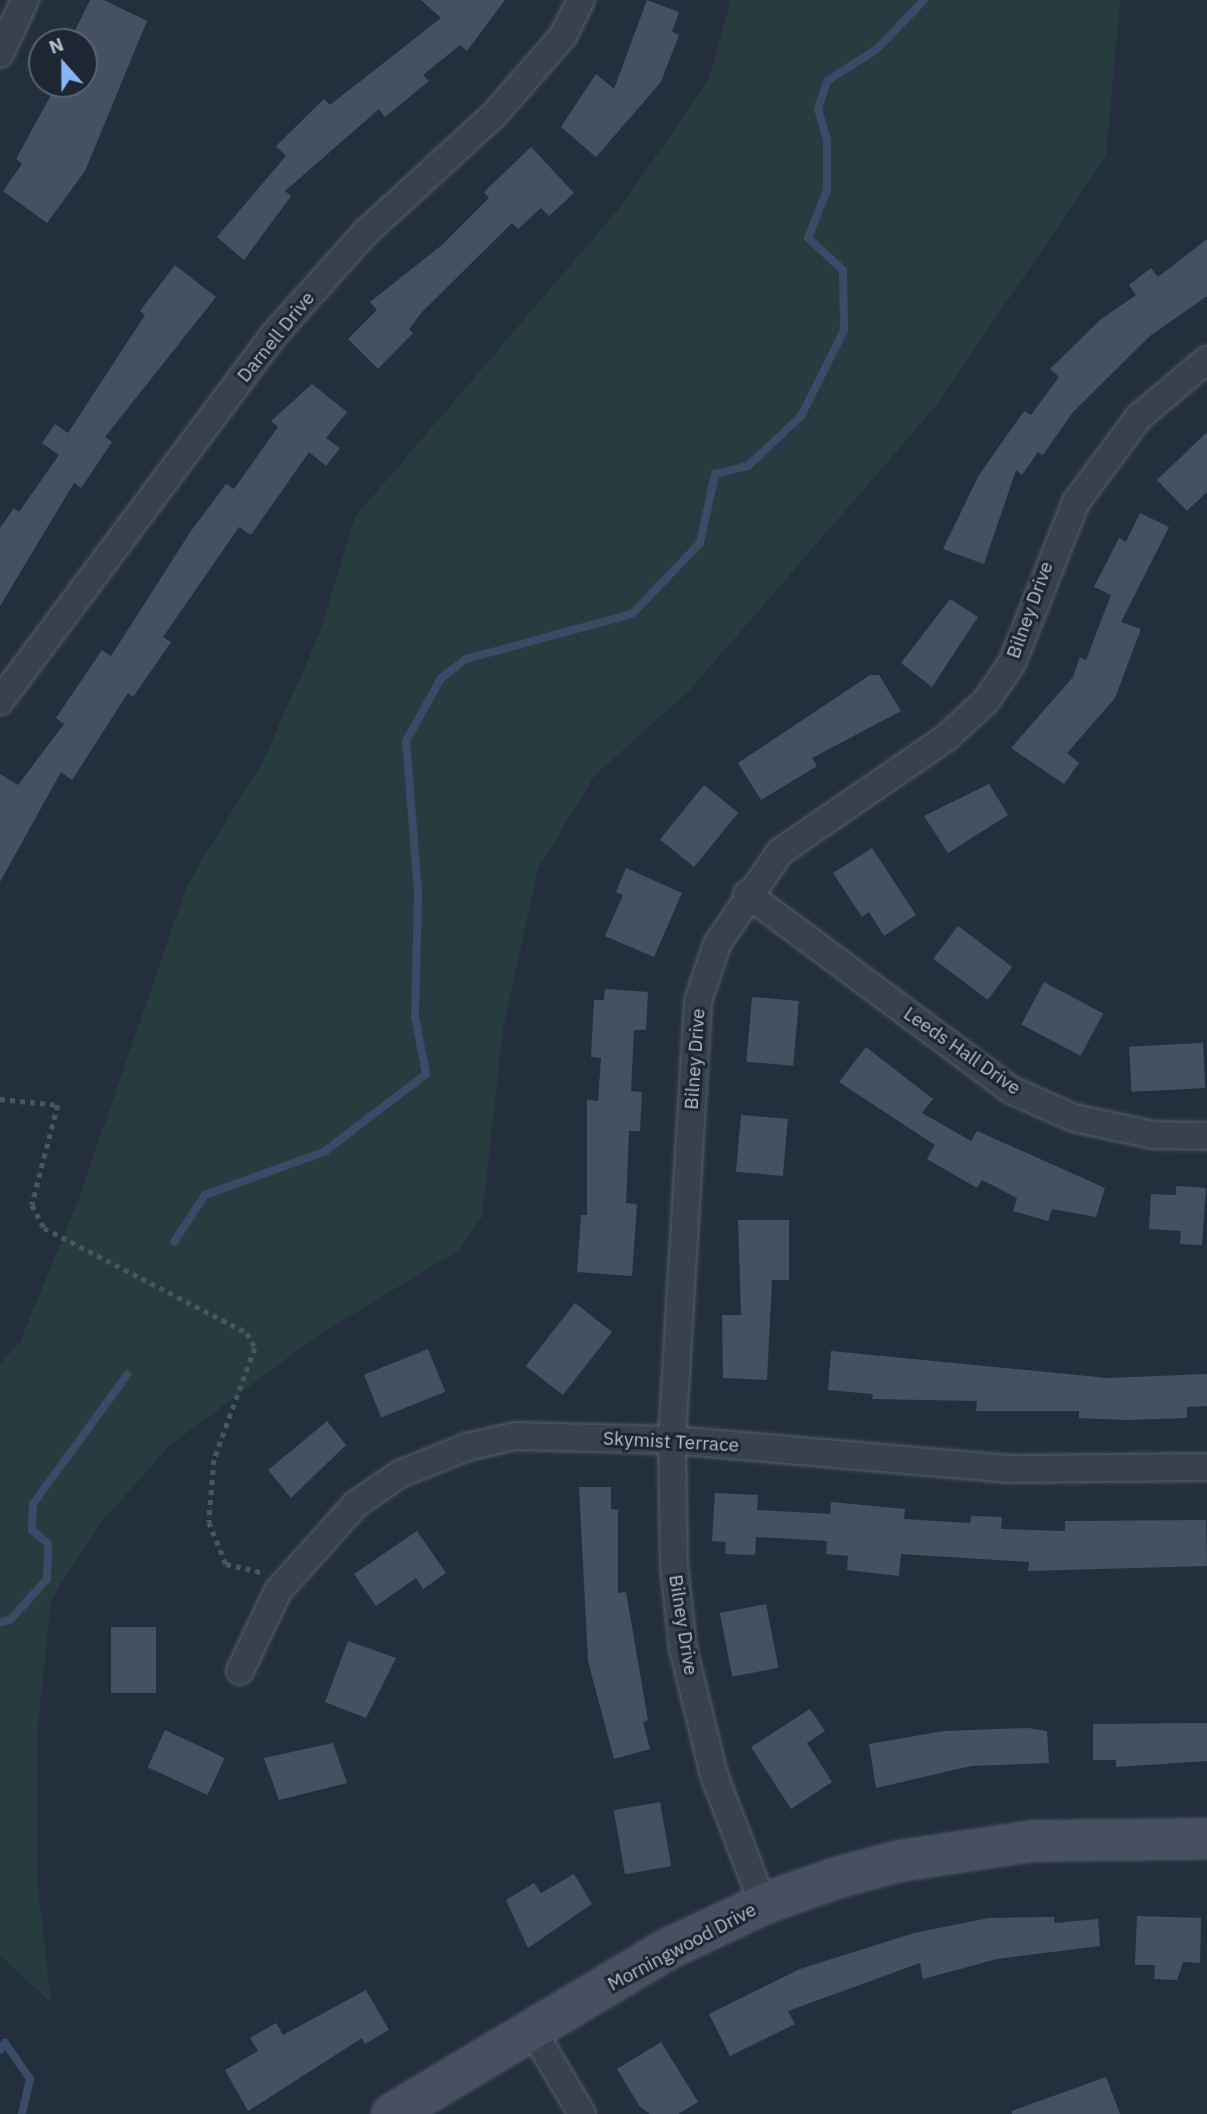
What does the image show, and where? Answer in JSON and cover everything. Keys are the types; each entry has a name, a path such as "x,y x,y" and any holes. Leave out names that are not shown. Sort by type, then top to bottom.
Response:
{"street":[{"path":"0,54 25,0"},
{"name":"Darnell Drive","path":"0,701 272,337 365,233 494,115 562,36 581,0"},
{"name":"Bilney Drive","path":"763,1904 714,1775 683,1648 672,1440 698,1001 717,944 747,894 780,852 946,738 986,701 1012,663 1076,502 1139,417 1207,360"},
{"name":"Leeds Hall Drive","path":"747,894 1012,1090 1074,1118 1153,1135 1207,1136"},
{"name":"Skymist Terrace","path":"240,1671 278,1591 305,1555 356,1504 400,1474 467,1447 515,1436 672,1440 1010,1469 1207,1467"},
{"name":"Morningwood Drive","path":"392,2114 668,1949 763,1904 899,1861 970,1849 1045,1840 1207,1839"},
{"path":"533,2031 582,2114"}],"path":[{"path":"0,1099 58,1105 32,1205 44,1228 247,1333 255,1348 251,1372 214,1460 209,1522 226,1564 264,1572 305,1555"}],"green space":[{"path":"731,0 1120,0 1106,156 935,407 689,691 595,775 538,869 503,1028 482,1217 459,1250 317,1336 169,1446 99,1525 51,1600 37,1734 37,1879 51,2003 0,1955 0,1364 20,1342 79,1198 188,883 263,761 319,635 355,517 623,204 709,79"}],"building":[{"path":"90,0 104,0 147,21 85,171 47,223 3,191 22,164 16,159 49,98 98,98 98,28 76,28"},
{"path":"421,0 505,0 467,51 460,45 423,75 429,81 385,117 379,109 285,191 291,196 244,260 217,237 286,156 276,146 324,99 330,105 441,18"},
{"path":"647,0 679,12 672,32 679,35 661,82 596,157 561,127 596,74 614,89"},
{"path":"531,147 574,193 549,216 541,208 518,229 512,223 422,312 409,329 413,333 378,369 348,339 377,310 370,302 442,245 489,198 484,192"},
{"path":"1207,239 1207,296 1150,336 1073,412 1043,455 1038,452 1022,475 1016,470 984,564 943,549 979,475 1024,411 1031,415 1059,377 1050,369 1101,319 1136,295 1129,285 1151,268 1158,277"},
{"path":"175,265 216,297 105,437 112,442 81,488 74,483 0,606 0,528 14,508 19,512 59,455 42,443 55,424 68,433 145,315 140,311"},
{"path":"312,384 347,412 326,438 340,448 326,466 309,452 251,535 239,527 163,637 171,642 133,697 128,693 72,780 61,772 0,882 0,774 18,785 64,724 56,718 102,650 111,656 191,531 226,484 234,489 278,427 271,421"},
{"path":"1207,432 1207,492 1187,511 1157,480"},
{"path":"1140,513 1169,527 1121,622 1141,629 1115,698 1067,753 1079,763 1064,784 1011,748 1073,677 1080,657 1086,660 1111,595 1094,587 1119,538 1126,542"},
{"path":"950,599 978,617 932,687 901,663"},
{"path":"870,675 879,675 901,711 812,758 817,766 761,800 738,763"},
{"path":"989,784 1008,815 948,853 924,816"},
{"path":"704,785 738,813 694,867 660,839"},
{"path":"872,848 916,915 884,936 869,912 862,917 833,873"},
{"path":"626,868 682,893 654,957 605,936 623,895 616,892"},
{"path":"958,926 1012,967 988,1000 933,959"},
{"path":"1044,982 1103,1013 1081,1056 1021,1024"},
{"path":"605,989 648,992 646,1030 634,1030 631,1091 642,1092 640,1131 629,1131 626,1203 637,1204 632,1276 577,1272 581,1215 587,1215 587,1100 598,1101 601,1058 591,1057 594,1000 604,1000"},
{"path":"752,997 799,1001 793,1066 746,1062"},
{"path":"1203,1043 1205,1088 1131,1092 1129,1047"},
{"path":"866,1047 933,1099 922,1113 971,1141 977,1131 1105,1188 1096,1217 1052,1209 1048,1221 1013,1211 1017,1198 982,1180 977,1188 927,1159 935,1145 839,1082"},
{"path":"741,1115 788,1119 783,1176 736,1172"},
{"path":"1176,1186 1206,1188 1202,1245 1180,1244 1181,1231 1149,1229 1151,1194 1176,1195"},
{"path":"738,1220 789,1220 789,1280 772,1280 767,1380 723,1378 722,1315 741,1315"},
{"path":"575,1303 612,1332 563,1395 526,1366"},
{"path":"428,1349 445,1392 381,1417 364,1375"},
{"path":"831,1351 1108,1378 1207,1374 1207,1406 1187,1407 1187,1418 1126,1420 1079,1418 1079,1411 976,1411 977,1401 872,1399 873,1394 828,1390"},
{"path":"327,1421 346,1445 291,1498 268,1470"},
{"path":"579,1487 611,1487 611,1509 618,1510 618,1593 626,1592 648,1720 643,1722 650,1749 614,1759 588,1661"},
{"path":"715,1493 758,1495 757,1510 830,1514 831,1502 905,1509 904,1519 970,1523 971,1516 1002,1517 1001,1529 1065,1531 1065,1521 1206,1520 1207,1566 1028,1571 1029,1562 901,1554 899,1576 847,1570 848,1556 826,1554 827,1541 756,1537 755,1555 725,1554 726,1542 712,1541"},
{"path":"417,1531 446,1573 423,1589 416,1578 376,1606 354,1574"},
{"path":"766,1604 778,1668 732,1677 720,1613"},
{"path":"111,1627 156,1627 156,1693 111,1693"},
{"path":"348,1641 396,1658 366,1718 325,1702"},
{"path":"810,1709 825,1731 807,1743 832,1782 791,1809 751,1747"},
{"path":"1207,1723 1207,1761 1116,1767 1116,1760 1093,1760 1093,1724"},
{"path":"1028,1728 1047,1731 1049,1763 971,1766 876,1788 869,1744 944,1731"},
{"path":"165,1730 225,1758 207,1795 148,1767"},
{"path":"333,1743 347,1783 279,1800 264,1758"},
{"path":"660,1802 671,1866 625,1874 614,1810"},
{"path":"574,1874 592,1904 528,1948 506,1900 534,1883 541,1893"},
{"path":"1137,1916 1201,1918 1200,1963 1183,1962 1177,1980 1154,1979 1155,1965 1135,1965"},
{"path":"1054,1917 1054,1923 1098,1919 1100,1946 997,1959 923,1979 920,1963 788,2011 795,2024 730,2056 709,2014 800,1969 914,1933 989,1918"},
{"path":"366,1990 389,2030 365,2044 362,2038 248,2111 225,2070 258,2051 250,2038 276,2023 283,2035"},
{"path":"661,2042 698,2102 678,2114 650,2114 640,2107 617,2069"},
{"path":"1106,2077 1120,2114 1012,2114 1012,2111"}],"waterway":[{"path":"174,1242 205,1195 324,1152 426,1074 415,1017 418,892 406,741 441,678 466,659 632,614 700,543 715,474 748,466 801,416 844,330 843,270 808,238 827,190 827,140 818,109 827,81 877,49 924,0"},
{"path":"0,1622 10,1620 47,1579 48,1544 32,1530 33,1504 127,1375"},
{"path":"0,2050 5,2043 30,2079 22,2114"}]}
